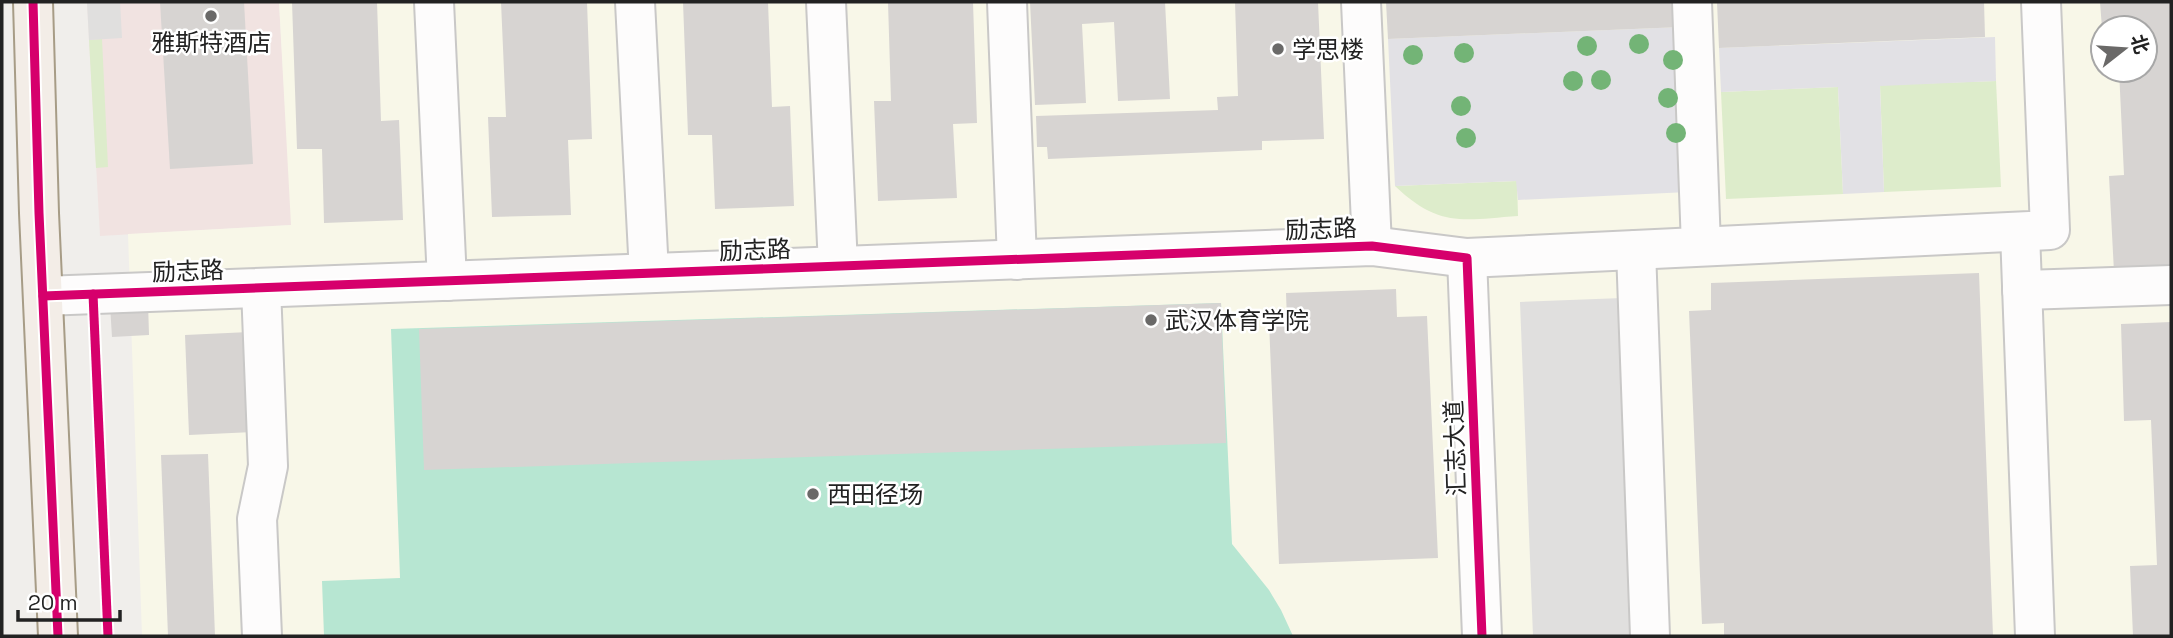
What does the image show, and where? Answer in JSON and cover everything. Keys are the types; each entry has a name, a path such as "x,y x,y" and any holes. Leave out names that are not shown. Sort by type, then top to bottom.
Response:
{"main road":[{"path":"33,2 58,636"}],"street":[{"path":"434,2 447,281"},
{"path":"635,2 649,273"},
{"path":"826,2 838,266"},
{"path":"1007,2 1017,260"},
{"path":"1361,2 1372,246"},
{"path":"1692,2 1701,246"},
{"name":"励志路","path":"43,296 1372,246 1467,258 2050,230 2041,2"},
{"path":"2020,232 2035,636"},
{"path":"1636,250 1650,636"},
{"name":"汇志大道","path":"1467,258 1482,636"},
{"path":"2022,290 2171,285"},
{"path":"261,288 268,466 257,519 262,636"}],"shaded area":[{"path":"87,2 279,2 292,225 100,236"},
{"path":"87,2 120,2 122,38 89,40"},
{"name":"武汉体育学院","path":"279,2 2171,2 2171,636 142,636 128,234 291,225"},
{"path":"1682,27 1688,192 1518,200 1516,181 1395,186 1388,39"},
{"path":"1995,37 1996,81 1880,86 1884,192 1843,194 1838,87 1721,92 1719,48"},
{"path":"1622,298 1635,636 1533,636 1520,302"}],"green space":[{"path":"102,39 108,167 96,168 89,40"},
{"path":"1996,81 2001,187 1884,192 1880,85"},
{"path":"1838,87 1843,194 1726,199 1721,92"},
{"path":"1517,181 1518,216 1482,219 1439,215 1411,200 1395,186"},
{"name":"西田径场","path":"1221,303 1232,544 1269,590 1293,636 324,636 322,581 400,578 391,329"}],"building":[{"path":"160,2 244,2 253,164 170,169"},
{"path":"292,2 377,2 381,121 399,120 403,220 324,223 322,149 297,149"},
{"path":"501,2 587,2 592,139 568,140 571,215 492,217 488,117 506,117"},
{"path":"683,2 768,2 772,107 790,106 794,206 715,209 712,135 688,135"},
{"path":"888,2 973,2 977,123 953,124 957,198 878,201 874,101 891,101"},
{"path":"1030,2 1165,2 1170,99 1118,101 1114,22 1082,24 1086,103 1035,105"},
{"name":"学思楼","path":"1235,2 1318,2 1324,139 1262,141 1262,150 1048,159 1047,147 1037,147 1036,116 1218,110 1217,97 1238,96"},
{"path":"1386,2 1681,2 1682,27 1388,39"},
{"path":"1717,2 1984,2 1985,37 1719,48"},
{"path":"2100,2 2171,2 2171,270 2114,272 2109,176 2124,175 2120,84 2159,84 2159,14 2101,14"},
{"path":"1979,273 1993,636 1724,636 1724,623 1702,624 1689,311 1711,310 1711,283"},
{"path":"1396,289 1397,317 1427,316 1438,558 1279,564 1269,322 1287,321 1286,293"},
{"path":"148,303 149,335 112,337 110,305"},
{"path":"1221,303 1226,443 424,470 419,329"},
{"path":"2171,322 2171,636 2133,636 2130,566 2157,565 2151,420 2124,421 2121,324"},
{"path":"249,332 253,432 189,435 185,335"},
{"path":"208,454 215,636 168,636 161,455"}],"cycle path":[{"path":"33,2 39,213 58,636"},
{"path":"43,296 1372,246 1467,258 1482,636"},
{"path":"93,294 108,636"}],"place":[{"name":"雅斯特酒店","path":"211,16"},
{"name":"学思楼","path":"1278,49"},
{"name":"武汉体育学院","path":"1151,320"},
{"name":"西田径场","path":"813,494"}]}
